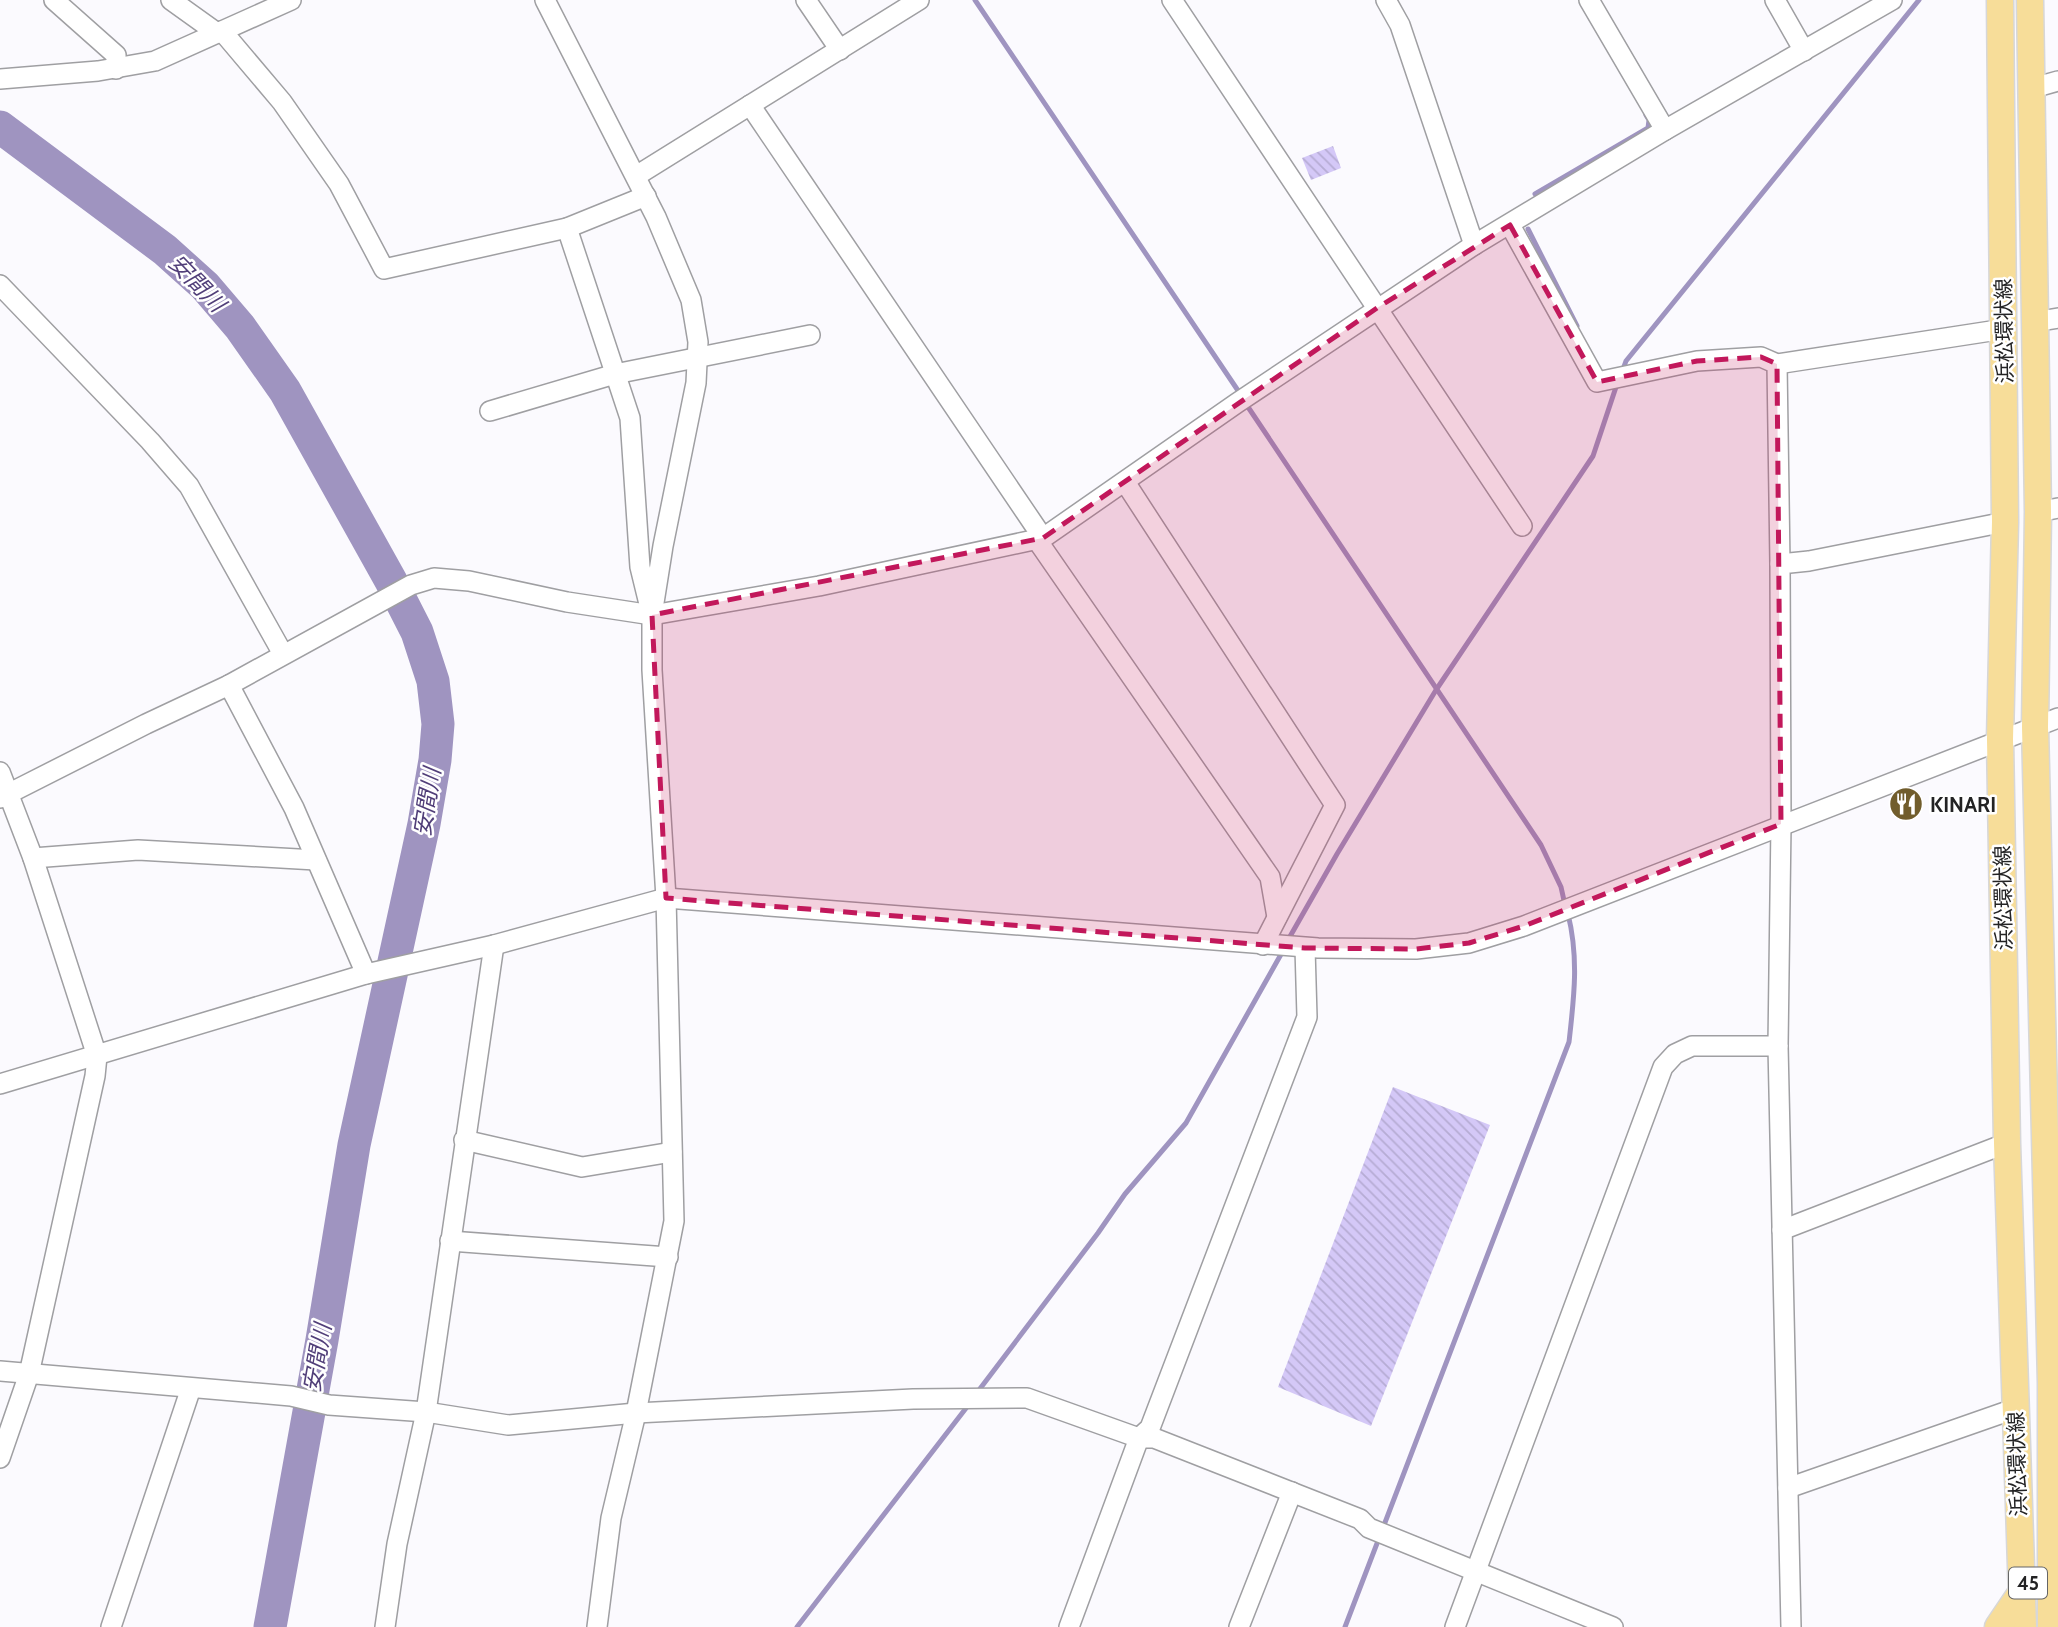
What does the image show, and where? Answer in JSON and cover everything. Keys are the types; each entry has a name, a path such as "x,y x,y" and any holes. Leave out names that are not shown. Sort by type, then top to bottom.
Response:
{"main road":[{"name":"浜松環状線","path":"2000,0 2005,522 2000,740 2007,1143 2023,1627"},
{"name":"浜松環状線","path":"2030,0 2045,85 2047,722 2055,1382 2055,1544 2051,1627"},
{"name":"45","path":"1998,1627 2055,1544"}],"street":[{"path":"54,0 116,55 116,69"},
{"path":"171,0 220,32 282,102 339,184 384,269 567,229 646,196"},
{"path":"0,79 116,69 155,61 291,0"},
{"path":"545,0 646,196 691,300 698,342 696,383 652,615 652,670 666,898 674,1221 636,1413 611,1518 597,1627"},
{"path":"806,0 840,50"},
{"path":"636,176 919,0"},
{"path":"1172,0 1522,526"},
{"path":"1386,0 1400,25 1474,245"},
{"path":"1589,0 1665,130"},
{"path":"1774,0 1804,51"},
{"path":"5,795 229,685 411,585 434,578 469,581 567,602 652,615 818,586 1040,539 1243,398 1474,245 1665,130 1892,0"},
{"path":"750,105 1270,877 1278,917"},
{"path":"1510,225 1597,382 1697,361 1761,357 1777,364 2004,329"},
{"path":"567,229 630,418 640,567 652,615"},
{"path":"0,285 150,441 189,486 283,654"},
{"path":"491,411 615,374 810,335"},
{"path":"1777,364 1781,824 1778,1046 1791,1627"},
{"path":"1125,482 1335,805 1278,917 1267,945"},
{"path":"1780,564 1809,561 2005,522"},
{"path":"229,685 294,808 366,974"},
{"path":"0,1084 366,974 494,945 666,898 1302,947 1416,949 1469,943 1555,914 2047,722"},
{"path":"0,772 5,795 33,858 97,1056 95,1076 29,1374 0,1458"},
{"path":"33,858 138,849 316,860"},
{"path":"385,1627 397,1544 426,1412 494,945"},
{"path":"1069,1627 1139,1438 1150,1427 1307,1017 1302,947"},
{"path":"1455,1627 1663,1067 1675,1054 1692,1046 1778,1046"},
{"path":"464,1140 582,1167 673,1152"},
{"path":"1782,1230 2007,1143"},
{"path":"450,1241 668,1257"},
{"path":"0,1371 291,1396 329,1405 426,1412 508,1425 636,1413 959,1398 1027,1398 1139,1438 1154,1437 1360,1519 1369,1528 1614,1627"},
{"path":"111,1627 191,1388"},
{"path":"1787,1488 2014,1409"},
{"path":"1239,1627 1292,1492"}],"highlighted area":[{"path":"1510,225 1597,382 1697,361 1761,357 1777,364 1781,824 1524,926 1469,943 1416,949 1305,948 666,898 652,615 1043,538 1377,308"}],"building":[{"path":"1333,146 1341,168 1311,180 1302,158"},
{"path":"1393,1087 1490,1125 1371,1426 1278,1387"}],"waterway":[{"path":"975,0 1241,395"},
{"path":"1622,372 1626,361 1919,0"},
{"path":"1535,194 1648,128 1649,120 1646,115"},
{"name":"安間川","path":"0,127 165,250 205,286 240,327 285,391 391,581 417,632 433,681 438,724 424,824 354,1145 270,1627"},
{"path":"1528,229 1577,326"},
{"path":"1288,940 1436,690 1593,456 1617,384"},
{"path":"1246,404 1541,845 1561,887 1565,905"},
{"path":"1345,1627 1569,1042 1574,994 1574,946 1568,914"},
{"path":"976,1394 1125,1194 1186,1123 1284,949"},
{"path":"797,1627 970,1403"}],"place":[{"name":"KINARI","path":"1906,804"}]}
